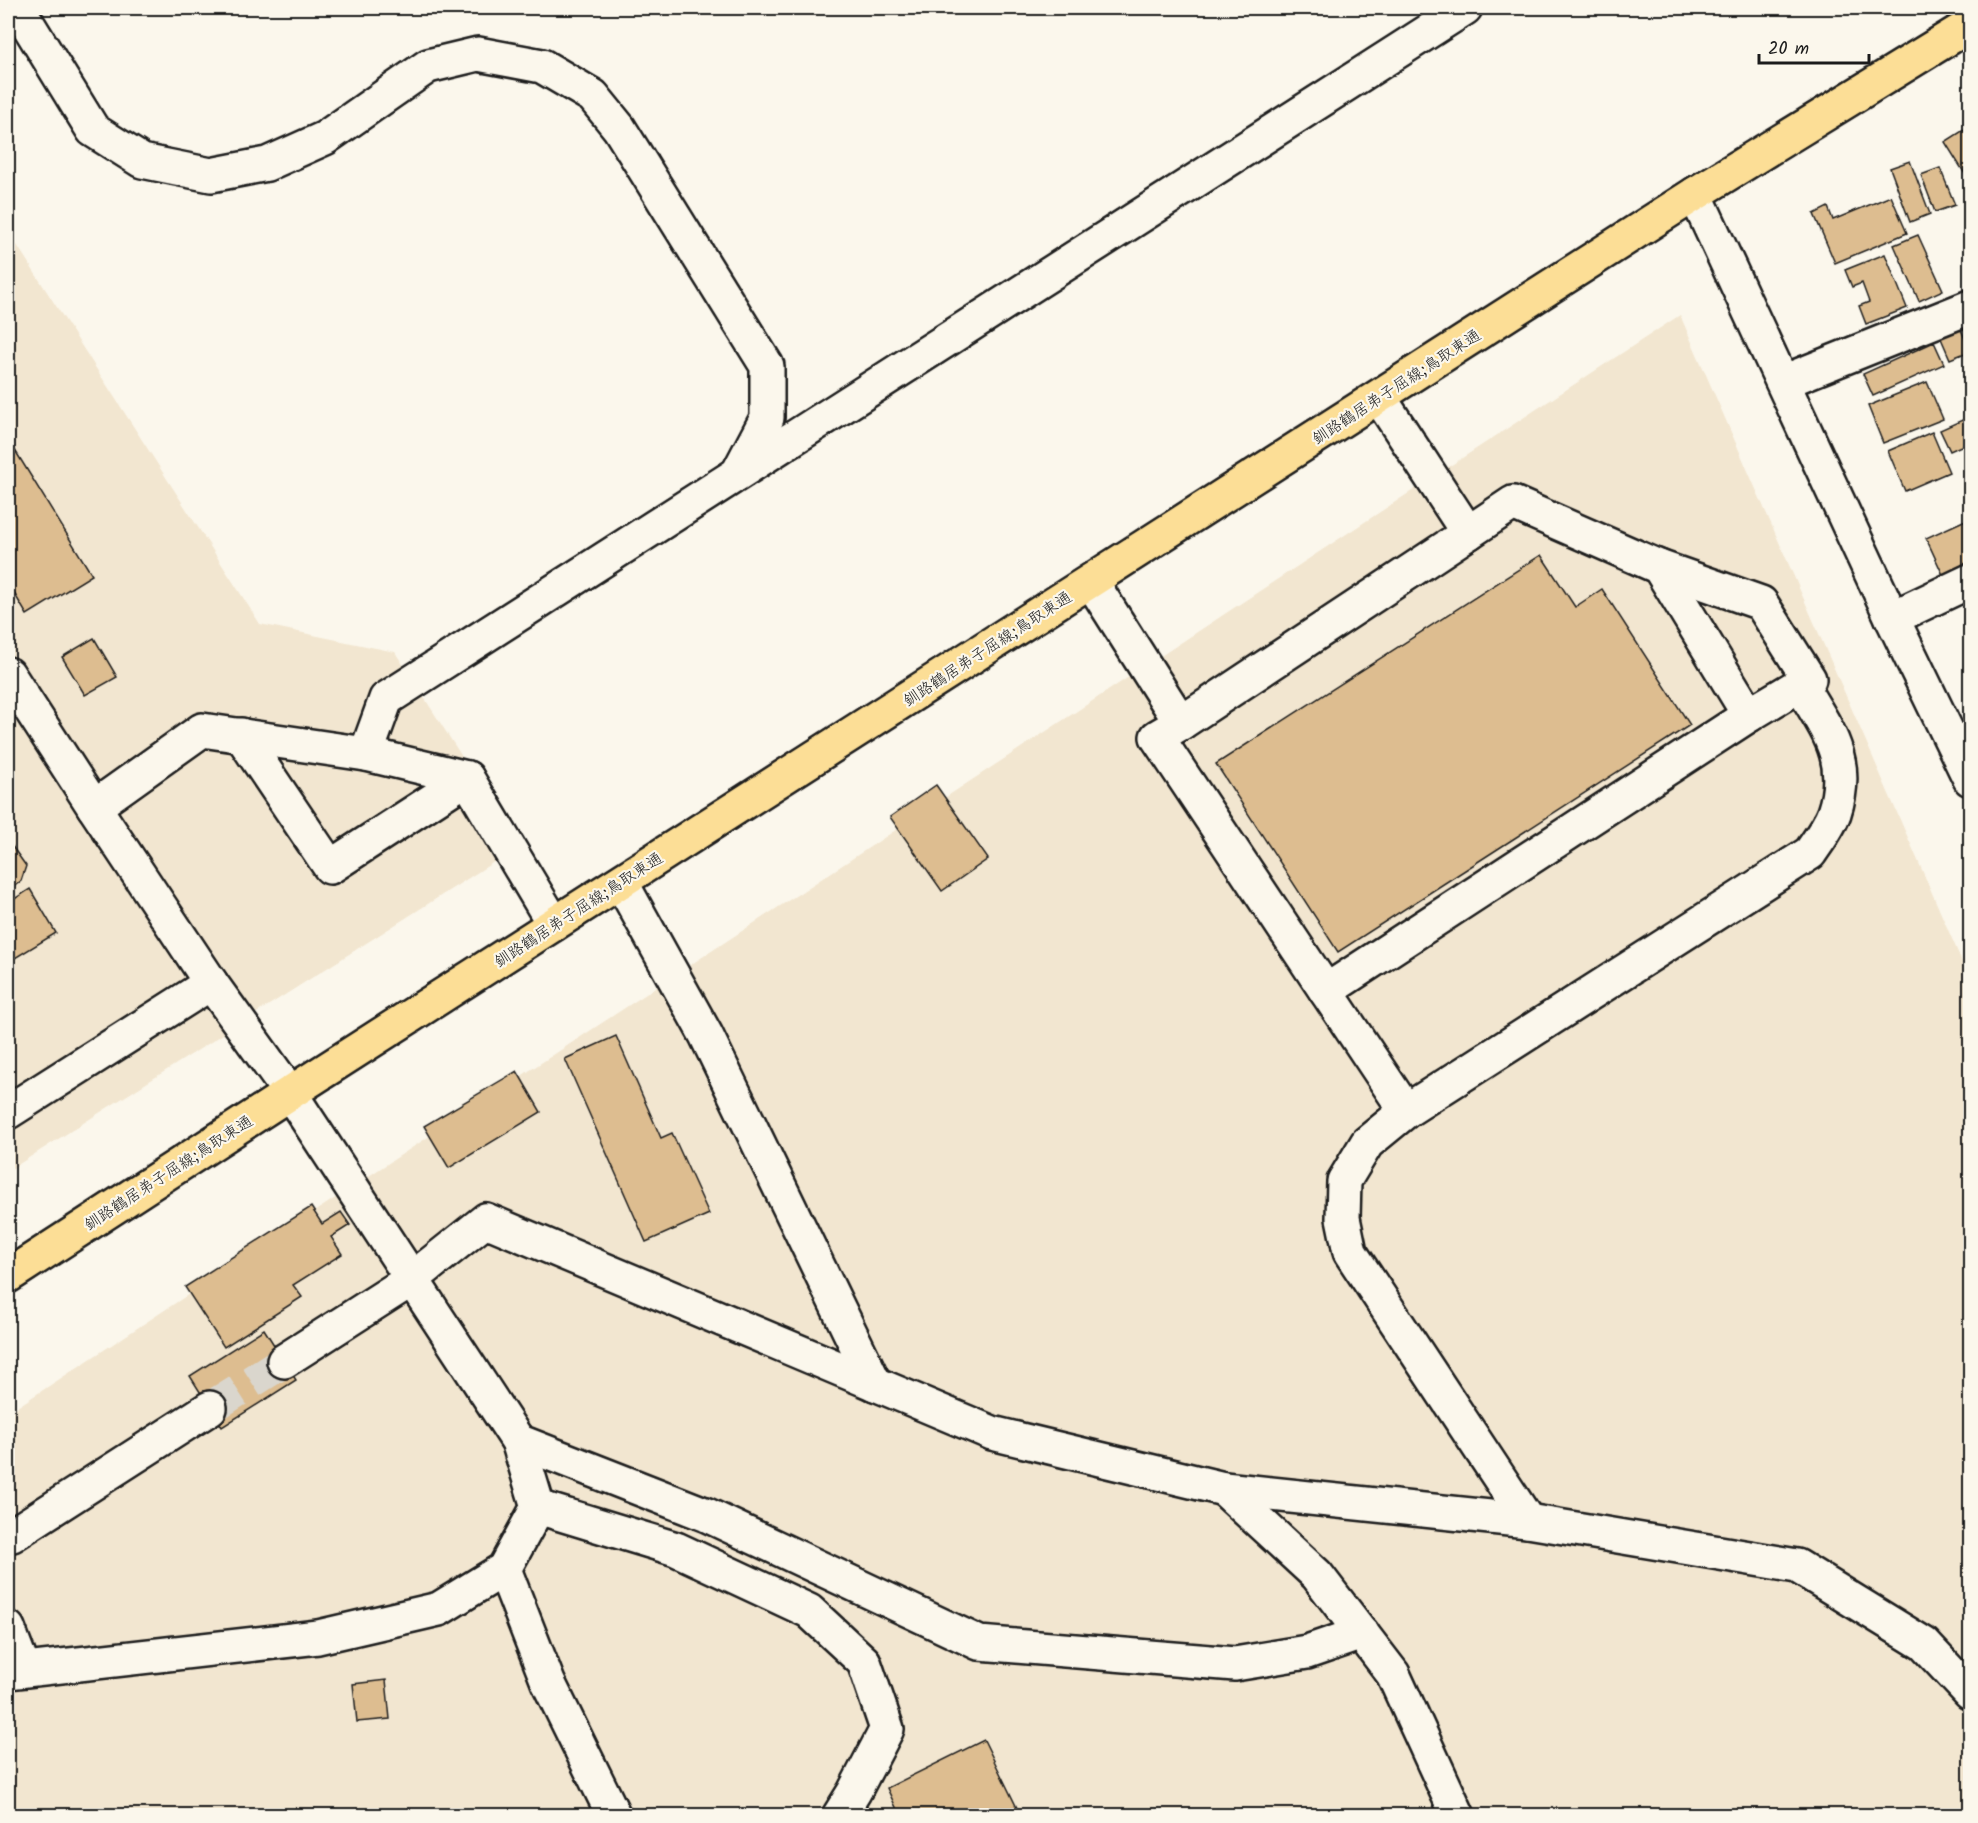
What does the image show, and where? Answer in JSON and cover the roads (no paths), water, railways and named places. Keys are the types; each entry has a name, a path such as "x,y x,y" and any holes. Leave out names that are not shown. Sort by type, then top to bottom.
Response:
{"main road":[{"name":"釧路鶴居弟子屈線;鳥取東通","path":"8,1276 1695,194 1971,25"}],"street":[{"path":"18,8 93,130 142,161 211,175 267,164 325,138 428,66 478,54 542,66 593,96 620,128 767,366 767,418 737,474"},
{"path":"366,754 386,699 1465,8"},
{"path":"1695,194 1893,618 1971,779"},
{"path":"1783,382 1971,307"},
{"path":"1379,397 1468,533"},
{"path":"1326,991 1749,715 1809,679 1761,603 1659,567 1513,503 1181,723 1157,736 1326,991 1406,1111"},
{"path":"1659,567 1749,715"},
{"path":"1091,581 1181,723"},
{"path":"1893,618 1971,581"},
{"path":"8,674 211,983 290,1093 518,1441 538,1507 504,1569 439,1609 318,1638 16,1671 8,1628"},
{"path":"1528,1521 1350,1251 1343,1218 1344,1181 1367,1143 1406,1111 1810,854 1834,815 1841,775 1835,746 1800,684"},
{"path":"94,807 201,730 366,754 467,778 555,924"},
{"path":"241,735 330,867 467,778"},
{"path":"621,882 706,1035 875,1384"},
{"path":"8,1112 211,983"},
{"path":"284,1361 412,1279 486,1220 992,1433 1224,1489 1528,1521 1797,1566 1924,1644 1971,1693"},
{"path":"9,1542 210,1408"},
{"path":"518,1441 707,1515 979,1643 1235,1664 1307,1652 1362,1633"},
{"path":"1224,1489 1317,1575 1393,1674 1458,1815"},
{"path":"538,1507 676,1549 809,1611 864,1662 887,1729 854,1792 838,1815"},
{"path":"504,1569 548,1682 614,1815"}],"tunnel":[{"path":"210,1408 284,1361"}]}
